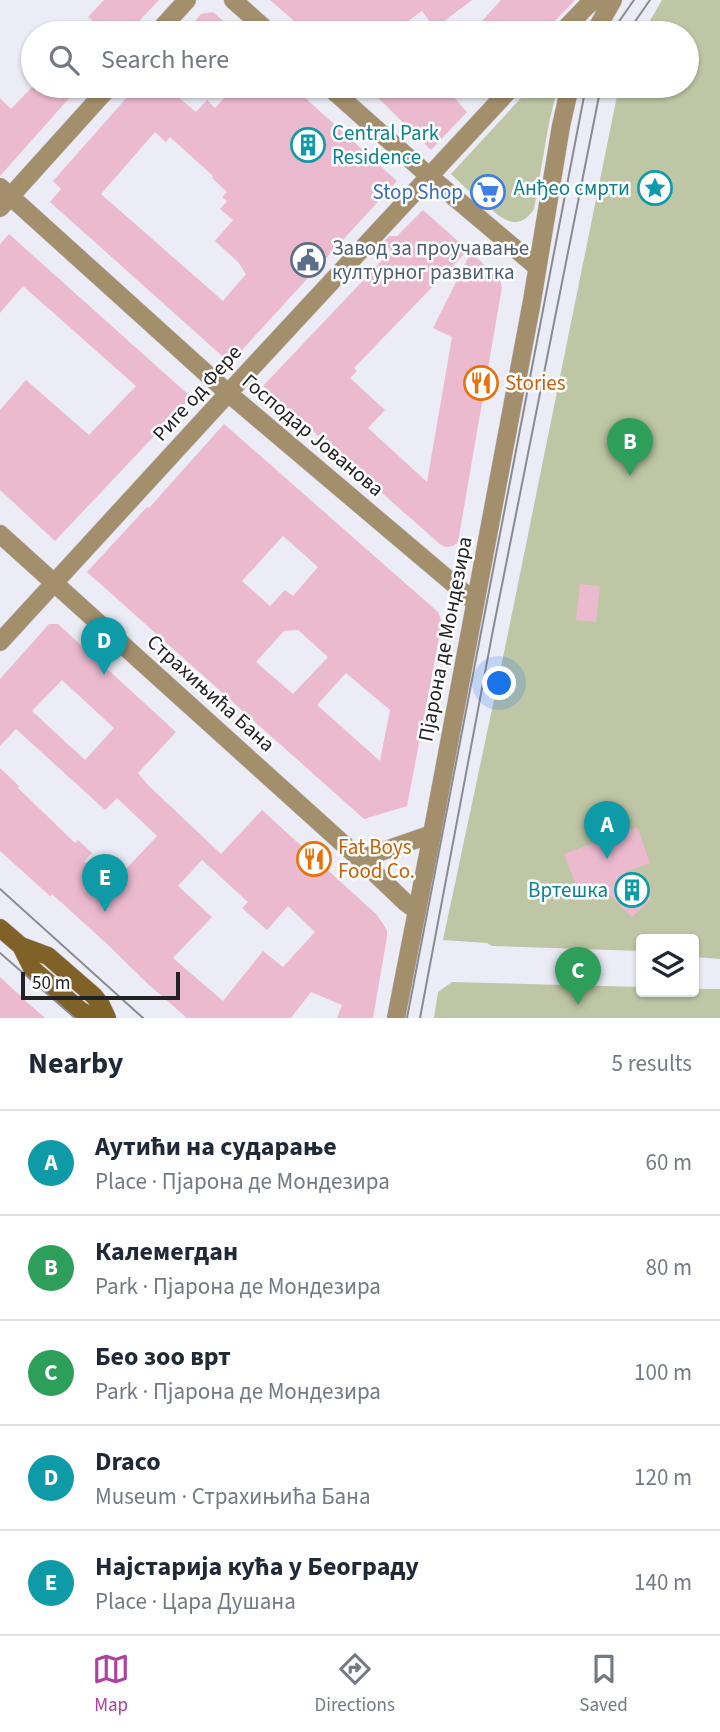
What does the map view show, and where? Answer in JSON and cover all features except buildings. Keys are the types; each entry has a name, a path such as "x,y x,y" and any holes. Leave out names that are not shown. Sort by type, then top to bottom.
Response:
{"main road":[{"path":"0,928 21,946 48,956 94,996 107,1018"},
{"path":"21,946 32,968 80,1010 94,1018"}],"street":[{"path":"168,21 187,0"},
{"path":"233,0 257,21"},
{"path":"573,21 595,0"},
{"path":"601,21 612,0"},
{"path":"3,197 98,98"},
{"path":"341,98 537,267"},
{"path":"429,176 502,98"},
{"name":"Пјарона де Мондезира","path":"396,1018 532,301 567,98"},
{"name":"Риге од Фере","path":"0,642 429,176"},
{"name":"Господар Јованова","path":"3,197 228,393 475,602"},
{"name":"Страхињића Бана","path":"0,534 417,911"},
{"path":"360,859 432,834"}],"green space":[{"path":"662,0 720,0 720,959 699,957 699,934 636,934 636,951 492,946 487,943 443,940 617,98 699,98 699,21 650,21"},
{"path":"521,98 555,98 534,209 524,219 519,222 508,221 492,210 506,194 489,178 473,195 451,174"},
{"path":"452,982 636,987 636,997 699,997 699,989 720,989 720,1018 434,1018 438,992"}],"tram line":[{"path":"619,21 634,0"},
{"path":"635,21 650,0"},
{"path":"407,1018 584,98"},
{"path":"420,1018 493,630 599,98"},
{"path":"0,889 143,1018"},
{"path":"0,953 75,1018"}],"place":[{"name":"Central Park Residence","path":"308,145"},
{"name":"Анђео смрти","path":"655,188"},
{"name":"Stop Shop","path":"488,192"},
{"name":"Завод за проучавање културног развитка","path":"308,260"},
{"name":"Stories","path":"481,383"},
{"name":"Калемегдан","path":"630,476"},
{"name":"Draco","path":"104,675"},
{"name":"Fat Boys Food Co.","path":"314,859"},
{"name":"Аутићи на сударање","path":"607,859"},
{"name":"Вртешка","path":"632,890"},
{"name":"Најстарија кућа у Београду","path":"105,912"},
{"name":"Бео зоо врт","path":"578,1005"}]}
